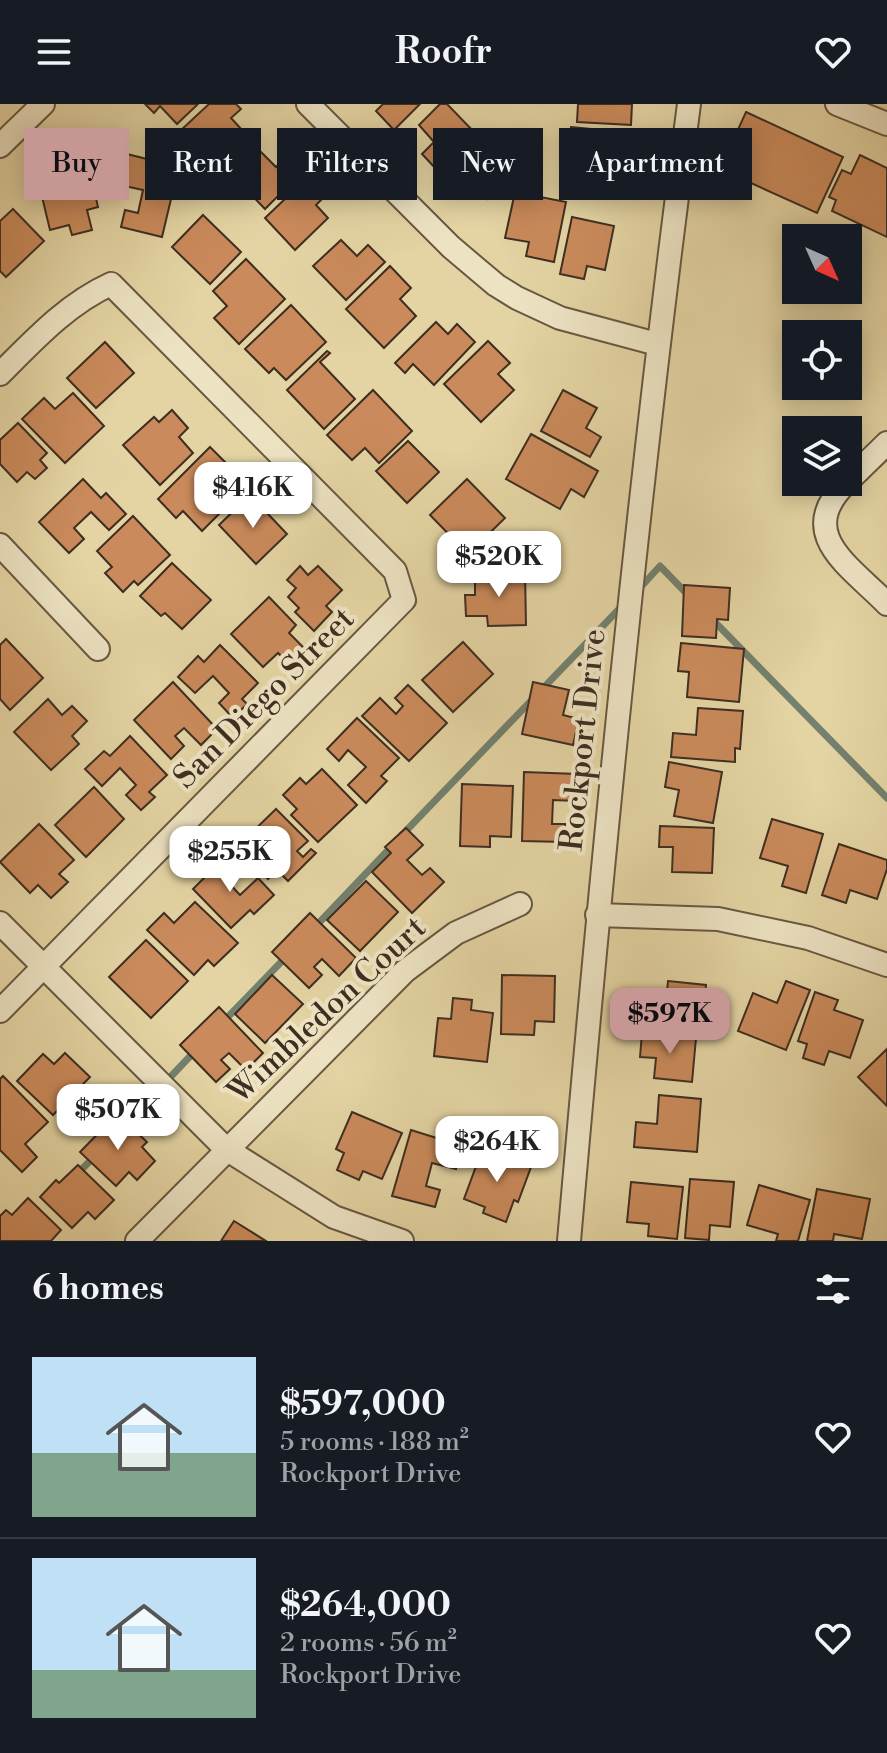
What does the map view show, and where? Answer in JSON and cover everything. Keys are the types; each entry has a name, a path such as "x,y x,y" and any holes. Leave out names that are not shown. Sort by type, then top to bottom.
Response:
{"street":[{"path":"0,146 43,104"},
{"path":"308,104 451,247 496,285 560,318 657,344"},
{"name":"Rockport Drive","path":"569,1241 597,915 657,344 689,104"},
{"path":"837,104 887,124"},
{"name":"San Diego Street","path":"0,374 52,323 89,294 111,284 395,571 404,600 0,1011"},
{"path":"862,468 887,443"},
{"path":"837,496 826,510 824,533 835,551 887,604"},
{"path":"0,545 98,649"},
{"name":"Wimbledon Court","path":"137,1241 405,971 456,933 520,904"},
{"path":"597,915 718,919 808,938 887,965"},
{"path":"0,923 226,1149 334,1217 402,1241"}],"building":[{"path":"145,104 198,104 177,124 160,106 154,113"},
{"path":"209,104 236,104 241,109 231,118 240,128 183,128"},
{"path":"383,104 420,104 396,128 392,128 376,111"},
{"path":"440,104 447,104 470,128 433,128 433,141 419,125"},
{"path":"578,104 632,104 631,125 577,122"},
{"path":"746,112 843,157 817,213 752,184 752,128 739,128"},
{"path":"433,143 433,166 422,154"},
{"path":"261,152 277,166 277,197 265,209 256,200 261,200"},
{"path":"129,154 145,158 145,200 171,200 162,237 121,227 125,210 138,213 143,190 129,187"},
{"path":"860,155 887,168 887,237 832,211 836,200 829,197 842,170 851,174"},
{"path":"543,197 566,202 554,262 526,256 529,242 505,238 513,200 543,200"},
{"path":"43,200 96,200 98,207 87,210 92,230 72,235 69,225 50,230"},
{"path":"284,200 321,200 316,205 328,218 295,250 265,218"},
{"path":"13,209 44,241 6,277 0,271 0,221"},
{"path":"203,215 241,252 210,284 172,247"},
{"path":"572,217 614,226 605,270 587,266 584,279 560,274"},
{"path":"341,240 357,256 368,245 385,262 346,300 313,266"},
{"path":"246,259 285,299 239,344 214,318 227,306 213,291"},
{"path":"390,266 411,288 400,299 416,316 384,348 346,309"},
{"path":"291,305 326,342 286,380 274,368 269,373 245,349"},
{"path":"436,322 448,334 457,324 475,342 434,385 413,364 405,373 395,363"},
{"path":"488,341 510,363 498,374 514,390 481,422 444,384"},
{"path":"105,342 134,373 96,408 67,378"},
{"path":"327,351 330,353 320,362 355,399 324,429 287,390"},
{"path":"373,390 412,431 379,463 365,448 352,460 327,435"},
{"path":"563,390 597,408 586,428 601,437 590,457 541,431"},
{"path":"73,393 104,426 65,463 22,419 44,398 55,409"},
{"path":"172,410 188,428 179,437 193,453 160,485 123,445 154,417 159,422"},
{"path":"18,423 47,453 40,460 47,468 35,479 27,472 17,482 0,464 0,440"},
{"path":"531,434 598,471 584,497 571,489 560,509 506,479"},
{"path":"408,441 439,472 407,503 376,471"},
{"path":"210,447 241,478 228,490 218,480 201,497 219,514 202,531 183,511 176,518 158,499"},
{"path":"83,479 101,498 106,493 126,514 109,530 91,512 74,528 84,539 69,553 39,522"},
{"path":"467,479 505,518 468,554 430,515"},
{"path":"250,495 287,534 256,564 219,525"},
{"path":"133,516 170,555 138,585 134,581 123,592 105,573 112,567 97,551"},
{"path":"172,563 211,600 182,629 165,613 161,616 140,596"},
{"path":"300,566 308,575 318,566 342,590 326,606 332,612 314,631 295,612 299,608 288,597 296,588 287,580"},
{"path":"525,572 526,625 488,626 487,616 466,616 465,595 475,595 475,573"},
{"path":"684,585 730,588 728,620 717,619 716,638 682,636"},
{"path":"269,597 296,625 289,633 304,648 288,663 278,653 263,667 231,634"},
{"path":"6,639 43,678 10,710 0,699 0,645"},
{"path":"463,642 493,674 453,712 422,680"},
{"path":"681,643 744,649 739,702 687,697 689,672 678,671"},
{"path":"220,645 258,683 242,699 247,704 233,718 219,703 229,693 213,676 195,693 178,677 198,656 204,662"},
{"path":"173,682 217,729 201,745 184,728 175,736 184,746 171,759 134,720"},
{"path":"533,682 569,690 563,715 579,719 573,745 522,734"},
{"path":"408,685 447,723 409,761 362,716 380,698 396,714 403,706 395,698"},
{"path":"48,699 62,715 72,706 87,721 72,736 79,744 51,770 14,732"},
{"path":"698,708 743,711 740,749 735,748 735,762 671,757 673,733 696,735"},
{"path":"357,718 399,758 381,776 387,781 366,803 348,785 366,767 348,750 339,761 327,749"},
{"path":"130,736 167,775 149,792 155,797 141,810 126,795 136,785 120,768 102,786 85,769 104,751 110,756"},
{"path":"669,762 722,772 713,823 674,816 679,790 665,787"},
{"path":"322,769 357,805 318,842 291,815 297,809 283,795 300,778 306,784"},
{"path":"524,772 577,774 576,801 553,800 552,824 565,824 565,842 522,841"},
{"path":"462,784 513,786 511,837 490,836 490,847 460,846"},
{"path":"94,787 124,819 86,857 55,825"},
{"path":"276,809 308,841 297,851 303,857 311,849 316,853 288,881 277,870 268,879 237,847"},
{"path":"772,819 823,834 806,893 782,886 788,866 760,858"},
{"path":"39,824 74,860 59,874 68,882 51,898 38,885 30,893 0,862"},
{"path":"660,826 714,828 712,873 672,872 673,847 659,847"},
{"path":"406,828 423,845 407,860 422,875 430,868 444,882 412,913 372,872 391,853 385,847"},
{"path":"839,844 887,860 877,899 850,890 846,903 822,895"},
{"path":"218,855 232,869 224,878 240,895 258,878 274,895 254,914 250,910 231,928 193,889 209,873 205,868"},
{"path":"366,881 398,912 360,951 327,920"},
{"path":"195,902 238,943 214,966 208,960 194,975 147,930 164,913 174,923"},
{"path":"310,913 356,958 339,976 322,959 314,967 322,975 309,988 272,952"},
{"path":"146,940 188,981 151,1018 109,977"},
{"path":"272,975 303,1004 265,1043 235,1014"},
{"path":"502,975 555,976 554,1022 535,1021 534,1035 501,1034"},
{"path":"668,981 706,985 702,1029 648,1023 651,1000 666,1001"},
{"path":"786,981 810,990 786,1050 738,1031 753,993 777,1003"},
{"path":"815,992 838,1000 834,1010 863,1020 850,1058 829,1051 824,1065 803,1058 807,1044 798,1041"},
{"path":"453,998 472,1000 471,1010 493,1013 487,1062 434,1056 438,1018 451,1019"},
{"path":"219,1007 263,1053 246,1070 229,1053 221,1060 230,1069 216,1082 180,1045"},
{"path":"642,1033 696,1038 692,1082 654,1078 656,1058 640,1057"},
{"path":"887,1049 887,1106 858,1077"},
{"path":"65,1053 90,1077 53,1115 17,1081 43,1054 54,1064"},
{"path":"3,1076 48,1122 25,1144 37,1157 22,1172 0,1150 0,1079"},
{"path":"659,1095 701,1099 697,1152 634,1147 636,1122 657,1124"},
{"path":"352,1112 402,1133 382,1179 363,1171 359,1180 337,1170 344,1153 336,1149"},
{"path":"117,1114 147,1142 142,1147 155,1161 137,1180 129,1172 116,1186 80,1152"},
{"path":"411,1130 462,1146 456,1169 432,1163 426,1186 440,1190 435,1207 392,1196"},
{"path":"482,1150 531,1167 518,1202 514,1200 506,1222 483,1213 485,1207 464,1199"},
{"path":"78,1165 114,1200 95,1219 88,1212 72,1228 40,1197 56,1180 59,1183"},
{"path":"690,1179 734,1182 730,1227 710,1225 709,1240 685,1238"},
{"path":"631,1182 683,1187 677,1239 648,1236 649,1224 627,1222"},
{"path":"759,1185 810,1200 798,1241 776,1241 778,1234 747,1225"},
{"path":"817,1189 870,1199 862,1239 834,1234 833,1241 807,1241"},
{"path":"28,1198 61,1230 51,1241 0,1241 0,1216 6,1210 12,1215"},
{"path":"234,1221 266,1241 221,1241"}],"waterway":[{"path":"638,590 660,566 690,597"},
{"path":"402,835 623,605"},
{"path":"710,617 887,798"},
{"path":"314,928 394,844"},
{"path":"222,1023 286,957"},
{"path":"120,1130 197,1049"},
{"path":"75,1176 95,1156"}]}
